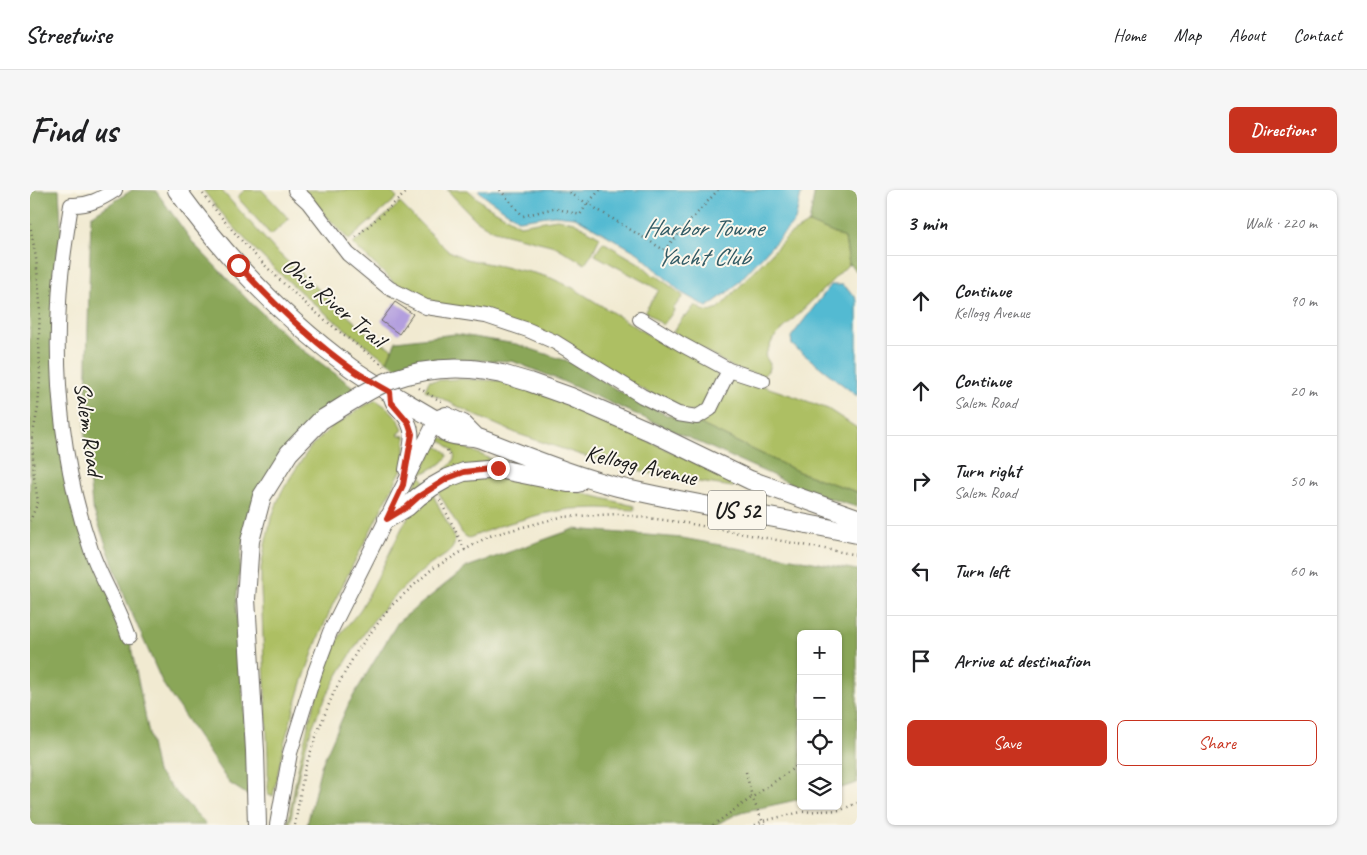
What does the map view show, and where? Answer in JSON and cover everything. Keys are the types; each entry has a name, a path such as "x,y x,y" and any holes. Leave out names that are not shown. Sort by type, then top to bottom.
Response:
{"main road":[{"name":"Kellogg Avenue","path":"177,190 216,241 265,294 325,348 352,369 436,420 439,428 457,437 477,438 569,472 617,486 857,534"},
{"path":"257,825 255,751 246,599 250,541 262,496 289,453 321,420 391,380 421,372 446,369 471,369 502,374 571,397 649,431 750,480 857,518"},
{"path":"387,519 448,478 464,472 498,468 568,483 617,486"}],"street":[{"name":"Salem Road","path":"114,190 90,203 71,205 62,266 58,356 61,408 68,460 78,506 91,551 125,624 129,637"},
{"path":"295,190 308,202 348,254 389,288 426,307 486,316 528,330 555,342 642,396 678,414 697,417 710,409 729,370"},
{"path":"640,319 729,370 762,381"},
{"path":"390,392 391,402 408,422 412,434 403,485"},
{"path":"277,825 290,754 314,672 330,632 436,420"}],"path":[{"name":"Ohio River Trail","path":"200,190 218,214 262,262 330,324 388,370"},
{"path":"356,237 409,190"},
{"path":"500,190 523,216 554,208 580,215 600,190"},
{"path":"570,193 664,250 718,190"},
{"path":"30,224 36,258 40,303 40,377 38,408 32,438 34,477 38,502 30,521"},
{"path":"415,386 445,404"},
{"path":"440,500 465,550"},
{"path":"295,825 304,771 318,730 334,692 357,650 391,606 432,569 489,536 561,517 618,514 686,522 857,555"},
{"path":"713,825 798,765"},
{"path":"746,772 752,797 764,825"},
{"path":"754,825 801,812 841,810 857,803"}],"green space":[{"path":"30,190 59,190 63,257 58,355 78,506 129,637 157,772 207,825 30,825"},
{"path":"132,190 156,191 194,244 247,299 295,344 356,389 295,439 242,546 236,605 251,797 229,783 163,684 126,600 92,506 85,435 91,216"},
{"path":"203,190 223,190 276,251 369,335 392,349 387,361 337,323 266,261 223,215"},
{"path":"245,190 262,190 289,219 271,235 237,197"},
{"path":"302,190 389,190 397,198 349,240"},
{"path":"447,190 468,190 484,204 520,225 557,219 574,222 600,237 585,264 555,246 494,231 476,220"},
{"path":"815,190 857,190 857,272 849,264 845,238 809,223"},
{"path":"400,203 447,250 466,259 551,278 573,288 668,347 674,345 713,365 719,380 707,406 696,412 680,411 564,344 430,304 403,291 353,244"},
{"path":"809,223 845,238 849,264 773,339 765,356 770,364 768,371 763,376 736,369 673,332 684,316 686,317 695,305 706,311 718,309 789,235"},
{"path":"603,242 642,265 654,276 656,275 683,296 663,325 645,311 659,290 595,255"},
{"path":"455,334 516,344 573,363 619,391 667,415 694,421 799,472 857,492 857,507 812,493 555,378 512,361 460,360 399,370 387,361 396,341"},
{"path":"736,377 828,409 857,428 857,492 799,472 694,421 729,381"},
{"path":"457,379 505,381 555,398 735,481 733,487 665,477 581,455 518,434 425,390 429,381"},
{"path":"376,400 392,412 403,429 398,434 405,436 405,463 333,604 318,639 302,683 285,740 273,796 268,795 261,568 271,519 281,493 310,448 337,421 339,423"},
{"path":"441,437 492,461 444,470 453,461 454,453 452,449 438,439"},
{"path":"435,445 445,451 448,456 442,463 420,475"},
{"path":"420,475 426,483 411,493"},
{"path":"514,476 634,506 635,510 570,509 542,514 499,526 469,538 462,533 437,490 452,481"},
{"path":"432,493 454,536 453,546 446,555 413,579 388,603 359,641 342,669 312,728 299,771 290,825 288,825 296,777 307,730 329,660 339,638 362,607 405,522"},
{"path":"574,529 682,538 857,570 857,783 842,788 842,630 797,630 797,800 741,812 715,825 307,825 321,766 349,703 398,622 467,567"}],"water":[{"name":"Harbor Towne Yacht Club","path":"478,190 802,190 795,221 732,289 707,307 682,293 638,253 575,217 554,215 519,220"},
{"path":"831,285 842,285 854,295 857,301 857,396 792,345 791,337"}],"building":[{"path":"395,302 413,314 399,334 381,321"}],"route":[{"path":"238,265 265,294 325,348 352,369 390,392 391,402 408,422 412,434 403,485 387,519 448,478 464,472 498,468"}]}
